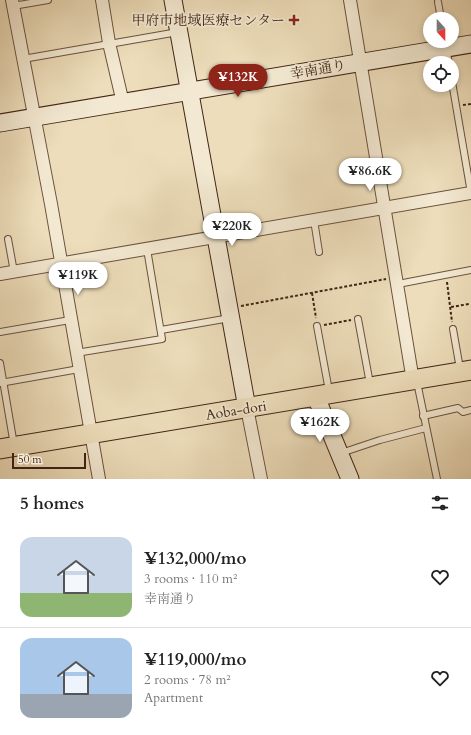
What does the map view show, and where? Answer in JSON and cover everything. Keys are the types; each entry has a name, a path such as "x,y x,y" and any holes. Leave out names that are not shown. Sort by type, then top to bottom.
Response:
{"main road":[{"name":"Aoba-dori","path":"7,447 323,396 466,371"}],"street":[{"path":"102,0 109,44 123,103"},
{"path":"173,0 229,313 261,479"},
{"path":"350,0 415,380"},
{"path":"12,3 99,479"},
{"name":"幸南通り","path":"0,124 360,62 447,51 471,44"},
{"path":"0,274 471,193"},
{"path":"323,396 340,454 350,479"}],"lane":[{"path":"12,3 48,0"},
{"path":"438,2 440,12"},
{"path":"23,59 179,32"},
{"path":"454,92 471,193"},
{"path":"314,220 319,252"},
{"path":"8,239 14,272"},
{"path":"76,353 162,339 147,249"},
{"path":"398,281 446,275 471,270"},
{"path":"161,330 229,313"},
{"path":"358,319 371,388"},
{"path":"0,332 70,320"},
{"path":"317,326 323,396"},
{"path":"453,329 466,371"},
{"path":"0,363 7,447"},
{"path":"2,383 79,369"},
{"path":"415,380 437,479"},
{"path":"424,416 458,408 463,412 471,410"},
{"path":"340,454 380,440 426,428"}],"path":[{"path":"446,275 453,329"},
{"path":"229,313 312,293 398,281"},
{"path":"312,293 317,326 358,319"},
{"path":"450,307 470,304"}],"place":[{"name":"甲府市地域医療センター","path":"294,20"}]}
